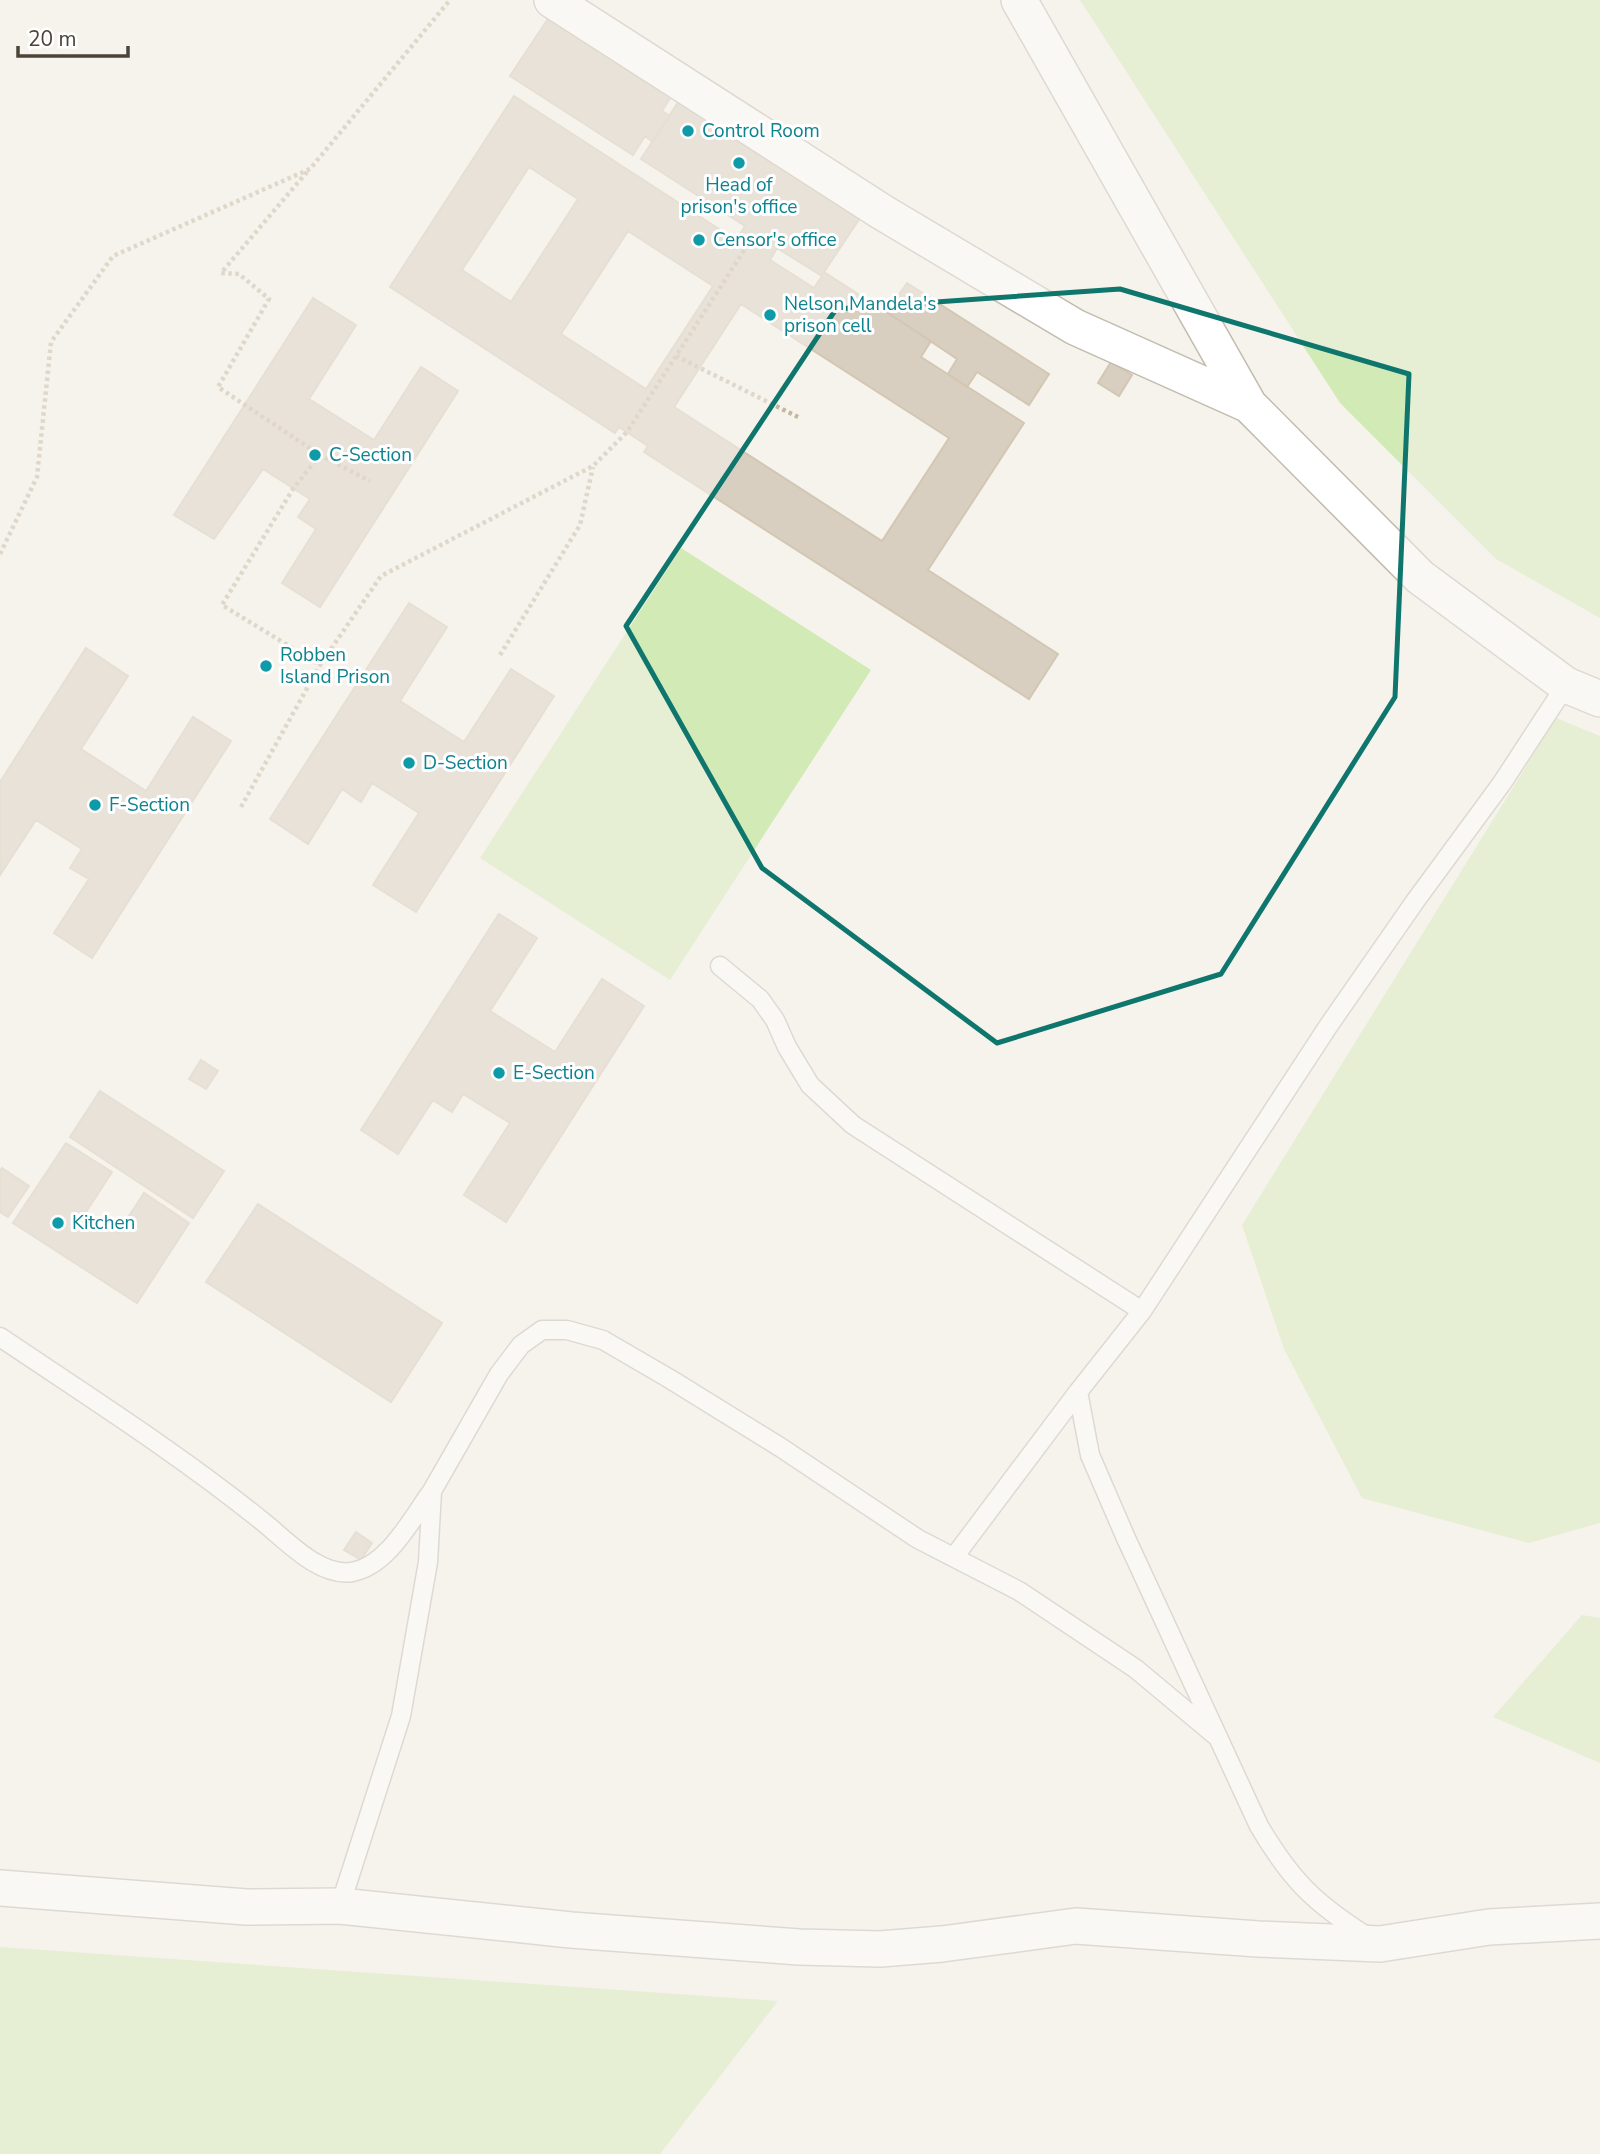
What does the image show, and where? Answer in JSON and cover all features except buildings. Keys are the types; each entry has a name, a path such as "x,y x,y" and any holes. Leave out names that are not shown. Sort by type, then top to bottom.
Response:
{"street":[{"path":"552,0 882,212 1075,327 1249,405"},
{"path":"1019,0 1249,405 1420,577 1566,685 1600,699"},
{"path":"0,1888 246,1907 340,1906 571,1930 799,1947 880,1949 942,1944 1076,1926 1258,1939 1380,1944 1489,1927 1600,1921"}],"lane":[{"path":"954,1557 1142,1311 1329,1025 1502,783 1566,685"},
{"path":"720,966 760,999 775,1020 786,1046 810,1085 853,1125 1142,1311"},
{"path":"0,1337 204,1475 305,1555 333,1572 351,1572 370,1567 392,1545 432,1491 499,1374 521,1345 542,1330 567,1330 603,1340 780,1447 918,1539 1019,1591 1136,1670 1215,1735"},
{"path":"1078,1392 1090,1455 1215,1735 1259,1826 1281,1862 1310,1896 1335,1916 1380,1944"},
{"path":"340,1906 401,1716 428,1562 432,1491"}],"path":[{"path":"370,481 320,455 218,387 269,299 239,274 221,273 450,0"},
{"path":"0,554 37,477 51,342 113,256 310,169"},
{"path":"241,807 320,665 382,576 593,466 627,432 745,249"},
{"path":"676,356 797,417"},
{"path":"320,455 293,489 222,606 320,665"},
{"path":"500,655 580,526 593,466"}],"highlighted area":[{"path":"1120,289 1409,374 1395,697 1221,974 997,1043 762,868 626,626 836,309"}],"green space":[{"path":"1080,0 1600,0 1600,618 1496,559 1340,403"},
{"path":"681,548 871,670 670,980 480,858"},
{"path":"1556,718 1600,736 1600,1523 1529,1543 1362,1498 1284,1349 1242,1225"},
{"path":"1582,1615 1600,1618 1600,1763 1493,1717"},
{"path":"0,1947 778,2001 660,2154 0,2154"}],"place":[{"name":"Control Room","path":"688,131"},
{"name":"Head of prison's office","path":"739,163"},
{"name":"Censor's office","path":"699,240"},
{"name":"Nelson Mandela's prison cell","path":"770,315"},
{"name":"C-Section","path":"315,455"},
{"name":"Robben Island Prison","path":"266,666"},
{"name":"D-Section","path":"409,763"},
{"name":"F-Section","path":"95,805"},
{"name":"E-Section","path":"499,1073"},
{"name":"Kitchen","path":"58,1223"}]}
